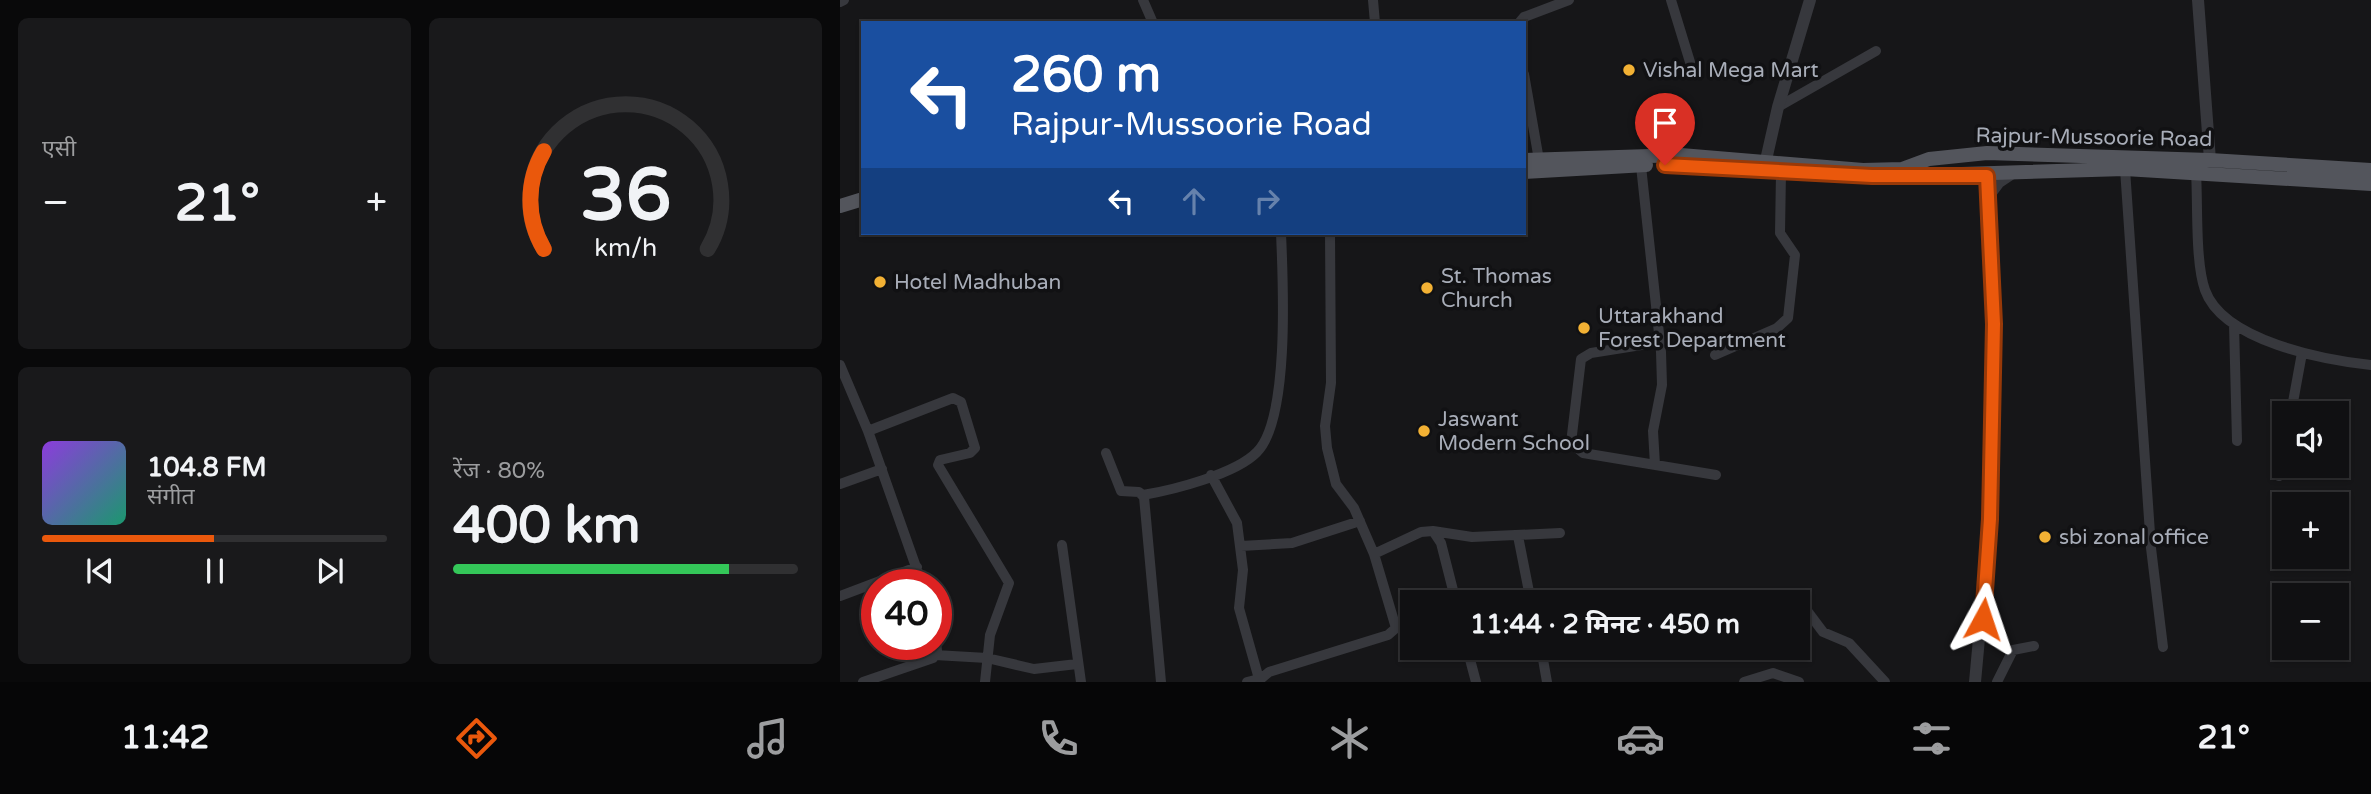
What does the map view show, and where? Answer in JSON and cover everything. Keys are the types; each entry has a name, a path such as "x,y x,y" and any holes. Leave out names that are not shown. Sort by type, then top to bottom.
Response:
{"main road":[{"name":"Rajpur-Mussoorie Road","path":"1531,160 1681,155 1863,170 1902,169 1929,159 1993,153 2210,160 2371,170"},
{"path":"1977,155 1971,163 1986,175 2000,166 1993,153"},
{"name":"Rajpur-Mussoorie Road","path":"1526,172 1688,164 1872,176 1986,175 2125,169 2371,184"},
{"path":"840,206 861,200"},
{"path":"840,215 861,210"}],"street":[{"path":"1143,0 1152,21"},
{"path":"1373,0 1374,21"},
{"path":"1521,21 1524,17 1569,0"},
{"path":"1671,0 1690,62"},
{"path":"1766,160 1778,107 1810,0"},
{"path":"2198,0 2210,160"},
{"path":"1778,107 1876,51"},
{"path":"1526,99 1531,160"},
{"path":"1641,166 1660,342 1662,385 1653,431 1655,465"},
{"path":"2125,169 2151,548 2163,647"},
{"path":"1715,355 1777,328 1788,318 1796,255 1780,233 1782,172"},
{"path":"1987,198 1999,182 2014,172"},
{"path":"2196,172 2205,291 2212,302 2234,324 2302,353 2371,365"},
{"path":"1975,682 1990,519 1994,324 1986,175"},
{"path":"1106,453 1121,492 1143,495 1182,487 1249,459 1266,440 1272,424 1284,303 1281,235"},
{"path":"1247,682 1258,680 1269,672 1395,631 1396,625 1374,554 1360,521 1336,484 1326,437 1331,383 1330,235"},
{"path":"2234,324 2237,441"},
{"path":"1660,342 1591,353 1581,359 1570,439 1583,453 1716,475"},
{"path":"2293,401 2302,353"},
{"path":"840,365 868,431 917,567 840,596"},
{"path":"868,431 954,398 961,402 975,448 970,453 940,460 938,464 1009,583 990,635 985,682"},
{"path":"840,484 882,469"},
{"path":"1211,475 1219,496 1234,516 1241,546 1243,570 1239,608 1258,680"},
{"path":"1143,495 1161,682"},
{"path":"1241,546 1292,543 1360,521"},
{"path":"1374,554 1421,531 1472,537 1560,533"},
{"path":"1433,531 1441,543 1453,590"},
{"path":"1518,536 1529,590"},
{"path":"1062,545 1081,682"},
{"path":"1810,615 1823,632 1849,643 1885,682"},
{"path":"1997,682 2013,650 2034,646"},
{"path":"952,656 987,658 1021,668 1077,664"},
{"path":"863,682 929,660"},
{"path":"1470,660 1476,682"},
{"path":"1543,660 1548,682"},
{"path":"2002,668 2009,682"},
{"path":"1744,682 1768,678 1799,682"}],"place":[{"name":"Vishal Mega Mart","path":"1629,70"},
{"name":"Hotel Madhuban","path":"880,282"},
{"name":"St. Thomas Church","path":"1427,288"},
{"name":"Uttarakhand Forest Department","path":"1584,328"},
{"name":"Jaswant Modern School","path":"1424,431"},
{"name":"sbi zonal office","path":"2045,537"}],"route":[{"path":"1665,165 1688,164 1872,176 1987,176 1994,324 1990,519 1983,619"}]}
